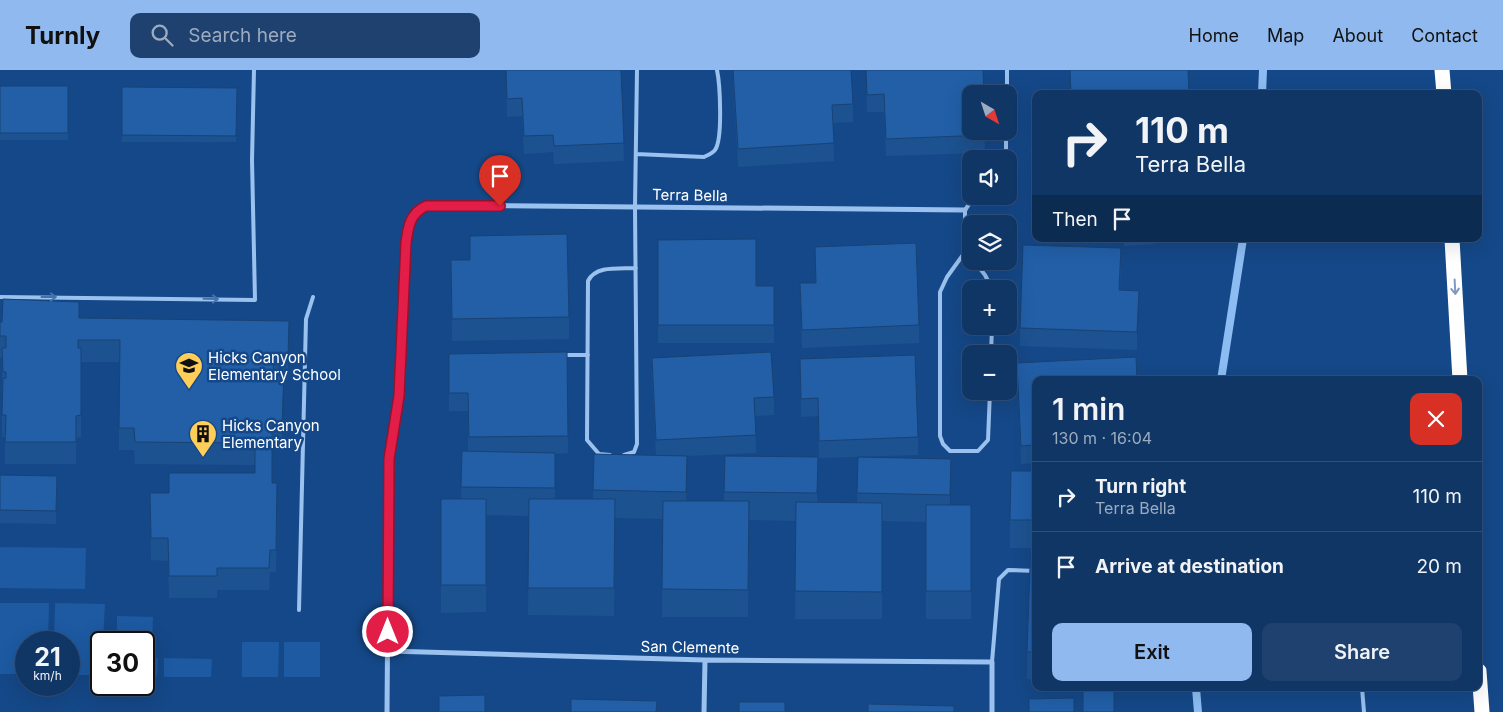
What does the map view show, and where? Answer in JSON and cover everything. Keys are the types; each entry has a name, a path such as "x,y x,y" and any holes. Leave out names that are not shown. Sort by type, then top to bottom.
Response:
{"highway":[{"path":"1442,70 1444,90"},
{"path":"1452,242 1460,376"},
{"path":"1480,691 1482,712"}],"street":[{"name":"Terra Bella","path":"388,651 389,459 399,396 406,243 410,221 416,212 426,206 965,210"},
{"name":"San Clemente","path":"388,651 705,660 992,662"},
{"path":"387,712 388,651"},
{"path":"704,712 705,660"},
{"path":"992,662 992,712"}],"lane":[{"path":"0,297 255,300 252,160 254,70"},
{"path":"636,268 598,270 592,274 588,281 587,440 599,454 628,455 634,452 637,444 636,268 635,207 637,70"},
{"path":"636,154 704,157 714,151 718,141 720,81 717,70"},
{"path":"1007,70 1007,85"},
{"path":"965,215 965,210 969,205"},
{"path":"962,256 947,277 940,292 940,436 943,444 950,451 978,451 988,440 990,400"},
{"path":"299,610 306,319 313,297"},
{"path":"558,355 588,355"},
{"path":"992,662 999,580 1008,570 1032,571"},
{"path":"1362,691 1364,712"}],"shaded area":[{"path":"0,547 86,548 85,589 0,588"},
{"path":"0,603 49,603 48,631 15,631 15,674 0,674"},
{"path":"55,603 105,604 103,631 90,631 90,675 80,675 80,631 54,631"},
{"path":"117,616 153,617 153,631 117,631"},
{"path":"242,642 279,642 278,677 242,677"},
{"path":"284,642 320,642 320,677 284,677"},
{"path":"155,658 158,658 157,676 155,676"},
{"path":"164,658 212,659 211,677 164,677"}],"building":[{"path":"506,70 621,70 624,143 554,146 553,135 524,136 522,98 507,99"},
{"path":"733,70 851,70 853,104 832,105 834,143 738,149"},
{"path":"866,70 983,70 984,85 962,85 962,136 886,139 884,94 867,95"},
{"path":"1070,70 1188,70 1189,90 1071,90"},
{"path":"0,86 68,86 68,133 0,133"},
{"path":"122,87 237,88 236,136 122,135"},
{"path":"567,234 569,317 452,319 451,260 470,260 470,236"},
{"path":"756,239 756,286 774,286 774,325 658,325 658,240"},
{"path":"916,243 919,325 802,330 800,283 816,283 815,247"},
{"path":"1023,245 1121,248 1119,290 1139,291 1137,332 1020,328"},
{"name":"Hicks Canyon Elementary","path":"3,299 79,302 79,318 289,321 288,357 274,357 273,373 284,373 282,425 272,424 272,483 277,483 276,550 270,550 269,568 217,568 217,576 169,576 168,538 151,538 150,493 169,493 169,473 255,473 255,443 135,442 134,428 119,428 120,340 78,340 78,348 81,348 81,415 76,416 76,442 5,442 6,415 2,415 3,378 6,378 6,372 3,372 2,348 6,348 6,336 0,336"},
{"path":"567,352 568,436 469,437 468,393 449,393 449,354"},
{"path":"771,352 774,397 754,398 756,435 656,440 652,358"},
{"path":"915,355 918,437 819,441 818,398 801,399 800,359"},
{"path":"1136,357 1137,376 1032,376 1032,445 1021,446 1017,363"},
{"path":"462,451 555,453 555,488 461,487"},
{"path":"594,454 687,456 686,492 593,490"},
{"path":"725,456 818,457 817,493 724,492"},
{"path":"858,457 951,459 950,495 857,493"},
{"path":"1011,471 1032,471 1032,520 1010,520"},
{"path":"0,475 57,476 56,511 0,510"},
{"path":"441,499 486,499 486,585 441,585"},
{"path":"529,499 615,499 614,588 528,588"},
{"path":"663,501 749,501 748,590 662,589"},
{"path":"796,502 882,503 882,592 795,591"},
{"path":"926,505 971,505 971,591 926,591"},
{"path":"1030,566 1032,566 1032,652 1027,652"},
{"path":"1083,691 1114,691 1114,712 1083,712"},
{"path":"485,695 485,712 439,712 439,696"},
{"path":"1074,698 1074,712 1029,712 1029,699"},
{"path":"571,699 657,701 656,712 571,712"},
{"path":"739,702 785,702 785,712 739,712"},
{"path":"868,704 954,706 954,712 868,712"}],"waterway":[{"path":"1262,90 1263,70"},
{"path":"1222,376 1243,242"},
{"path":"1196,691 1198,712"}],"place":[{"name":"Hicks Canyon Elementary School","path":"189,390"},
{"name":"Hicks Canyon Elementary","path":"203,458"}],"route":[{"path":"388,632 389,459 399,396 408,226 416,212 426,206 500,206"}]}
